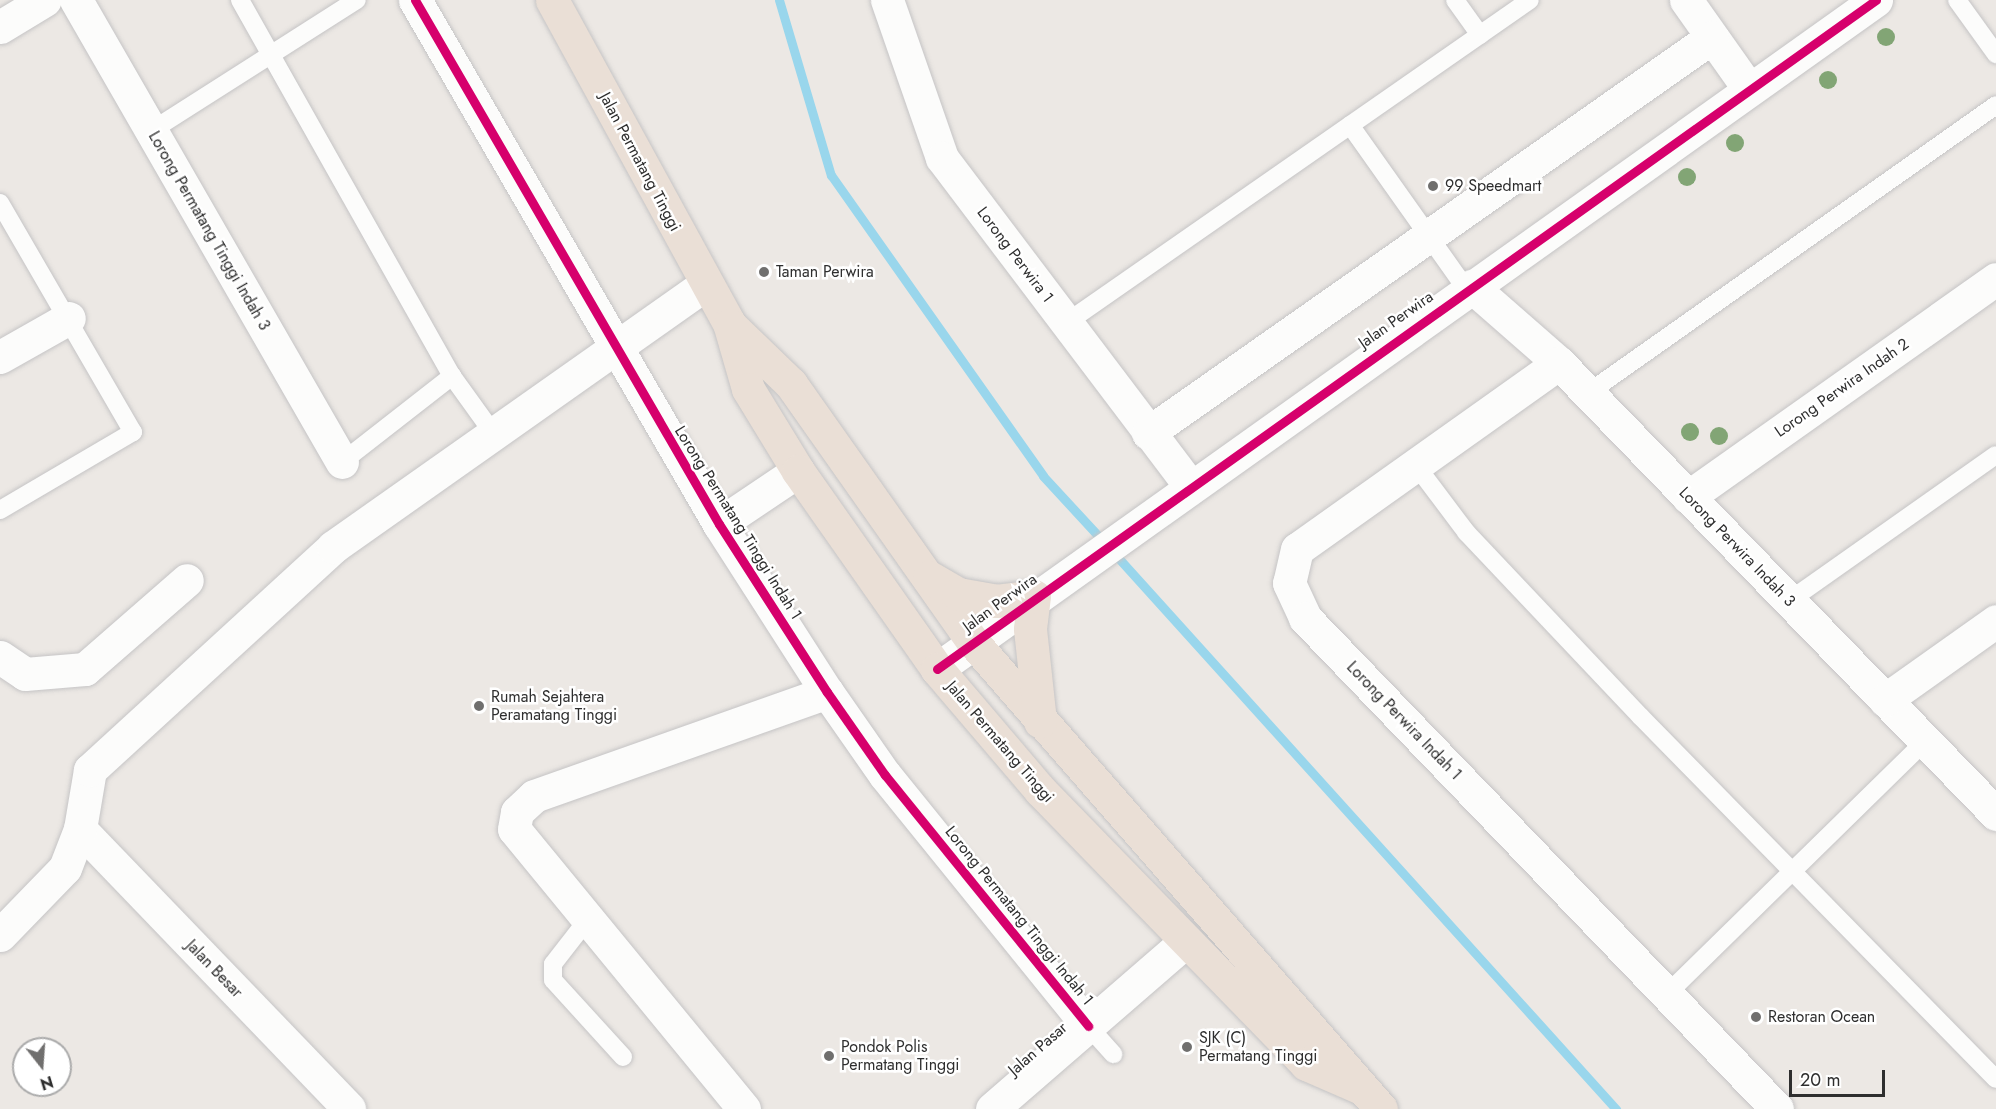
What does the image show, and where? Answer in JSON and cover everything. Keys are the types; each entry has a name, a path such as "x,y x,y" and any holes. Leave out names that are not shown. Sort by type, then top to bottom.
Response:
{"highway":[{"name":"Jalan Permatang Tinggi","path":"552,0 729,323 748,389 798,471 937,669 1040,790 1305,1064 1370,1098"},
{"name":"Jalan Permatang Tinggi","path":"729,323 791,384 919,571 973,642 1040,721 1327,1042 1370,1098"},
{"path":"919,571 958,594 996,601 1034,596 1030,628 1040,721"}],"street":[{"path":"0,27 45,0"},
{"name":"Lorong Permatang Tinggi Indah 3","path":"76,0 342,462"},
{"name":"Lorong Permatang Tinggi Indah 1","path":"415,0 719,524 827,692 885,775 1088,1026"},
{"name":"Lorong Perwira 1","path":"887,0 942,158 1189,485"},
{"path":"1686,0 1749,89"},
{"name":"Jalan Perwira","path":"937,669 1189,485 1876,0"},
{"path":"1148,433 1712,37"},
{"name":"Lorong Perwira Indah 2","path":"1688,497 1996,279"},
{"path":"0,935 65,868 80,829 90,770 333,547 706,284"},
{"name":"Lorong Perwira Indah 3","path":"1469,288 1558,363 1924,741 1992,802"},
{"path":"0,357 69,318"},
{"name":"Lorong Perwira Indah 1","path":"1558,363 1297,549 1289,583 1305,618 1777,1109"},
{"path":"719,524 798,471"},
{"path":"0,657 25,674 85,669 187,580"},
{"path":"1885,699 1996,621"},
{"path":"744,1109 514,829 517,812 534,796 827,692"},
{"name":"Jalan Besar","path":"80,829 349,1109"},
{"name":"Jalan Pasar","path":"992,1109 1185,942"}],"lane":[{"path":"240,0 452,376 494,433"},
{"path":"151,130 272,56 357,0"},
{"path":"1455,0 1480,35"},
{"path":"1066,323 1530,0"},
{"path":"1957,0 1996,54"},
{"path":"1588,393 1996,105"},
{"path":"1350,125 1469,288"},
{"path":"0,203 69,318 133,432 0,510"},
{"path":"342,462 452,376"},
{"path":"1789,601 1996,454"},
{"path":"1415,464 1467,532 1792,871 1996,1078"},
{"path":"1667,994 1924,741"},
{"path":"588,919 553,964 553,980 623,1057"},
{"path":"1088,1026 1113,1054"}],"waterway":[{"path":"779,0 831,175 1043,476 1104,542"},
{"path":"1113,552 1616,1109"}],"cycle path":[{"path":"415,0 719,524 827,692 885,775 1088,1026"},
{"path":"937,669 1876,0"}],"place":[{"name":"99 Speedmart","path":"1433,186"},
{"name":"Taman Perwira","path":"764,272"},
{"name":"Rumah Sejahtera Peramatang Tinggi","path":"479,706"},
{"name":"Restoran Ocean","path":"1756,1017"},
{"name":"SJK (C) Permatang Tinggi","path":"1187,1047"},
{"name":"Pondok Polis Permatang Tinggi","path":"829,1056"}]}
